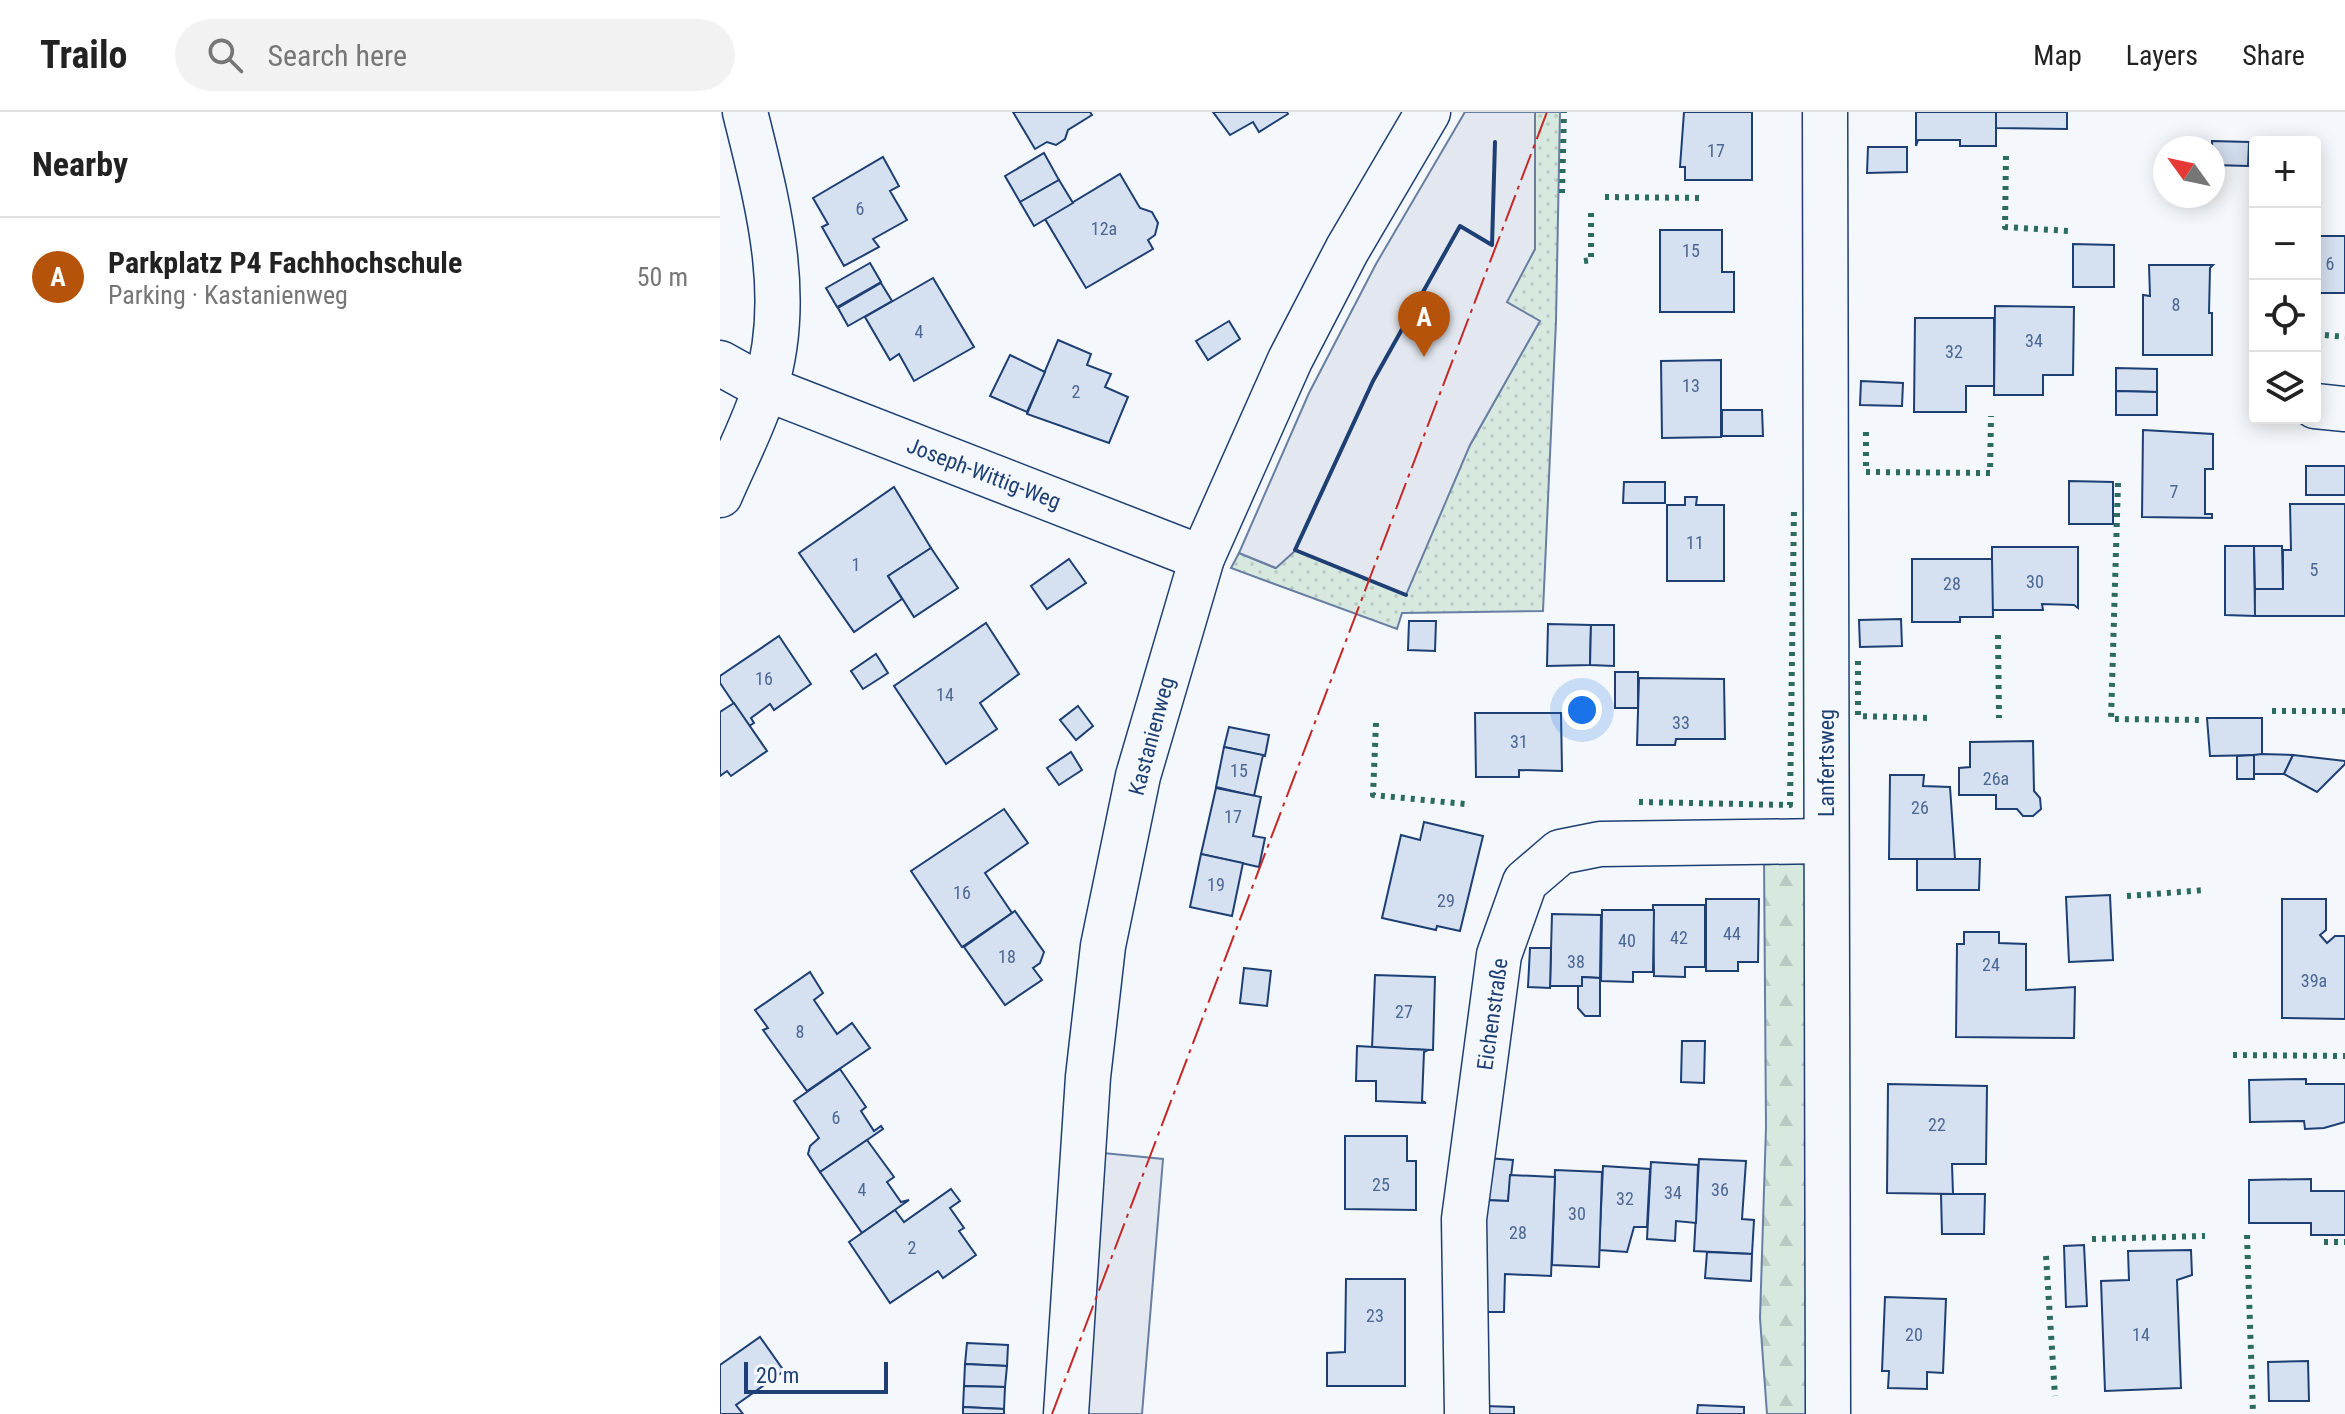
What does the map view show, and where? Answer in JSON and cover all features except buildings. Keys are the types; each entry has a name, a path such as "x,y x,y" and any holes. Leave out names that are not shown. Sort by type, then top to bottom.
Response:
{"street":[{"path":"720,495 765,388 779,318 775,261 764,188 745,112"},
{"name":"Kastanienweg","path":"1066,1414 1088,1077 1103,946 1138,776 1202,558 1290,360 1347,250 1428,112"},
{"name":"Lanfertsweg","path":"1825,112 1828,1414"},
{"name":"Joseph-Wittig-Weg","path":"720,363 765,388 1202,558"},
{"path":"2321,407 2345,409"},
{"name":"Eichenstraße","path":"1467,1414 1464,1219 1499,955 1525,882 1560,852 1600,844 1826,841"}],"green space":[{"path":"1465,112 1470,445 1539,322 1506,302 1535,249 1535,112 1560,112 1556,321 1543,611 1402,613 1397,629 1231,568 1239,553 1275,568"},
{"path":"1764,857 1814,857 1814,1414 1767,1414 1760,1318 1766,1127"}],"shaded area":[{"path":"1465,112 1535,112 1535,249 1507,302 1540,321 1470,445 1406,595 1296,550 1276,568 1239,553 1309,393 1376,264"},
{"path":"1103,1153 1163,1159 1142,1414 1080,1414"}],"hedge":[{"path":"1562,193 1564,112"},
{"path":"2006,156 2005,227 2069,231"},
{"path":"1605,197 1705,198"},
{"path":"1584,261 1591,260 1591,210"},
{"path":"2321,335 2345,337"},
{"path":"1866,432 1866,472 1990,473 1991,416"},
{"path":"2118,483 2111,719 2203,720"},
{"path":"1639,802 1790,805 1794,508"},
{"path":"1998,635 1999,718"},
{"path":"1858,661 1858,716 1928,718"},
{"path":"2272,711 2345,711"},
{"path":"1376,723 1373,795 1465,804"},
{"path":"2127,896 2205,890"},
{"path":"2233,1055 2345,1056"},
{"path":"2247,1235 2253,1414"},
{"path":"2092,1239 2205,1236"},
{"path":"2324,1242 2345,1242"},
{"path":"2046,1256 2055,1396"}],"wall":[{"path":"1406,595 1295,550 1373,381 1460,226 1492,245 1495,142"}],"power":[{"path":"1052,1414 1547,112"}],"place":[{"name":"Parkplatz P4 Fachhochschule","path":"1424,357"}]}
